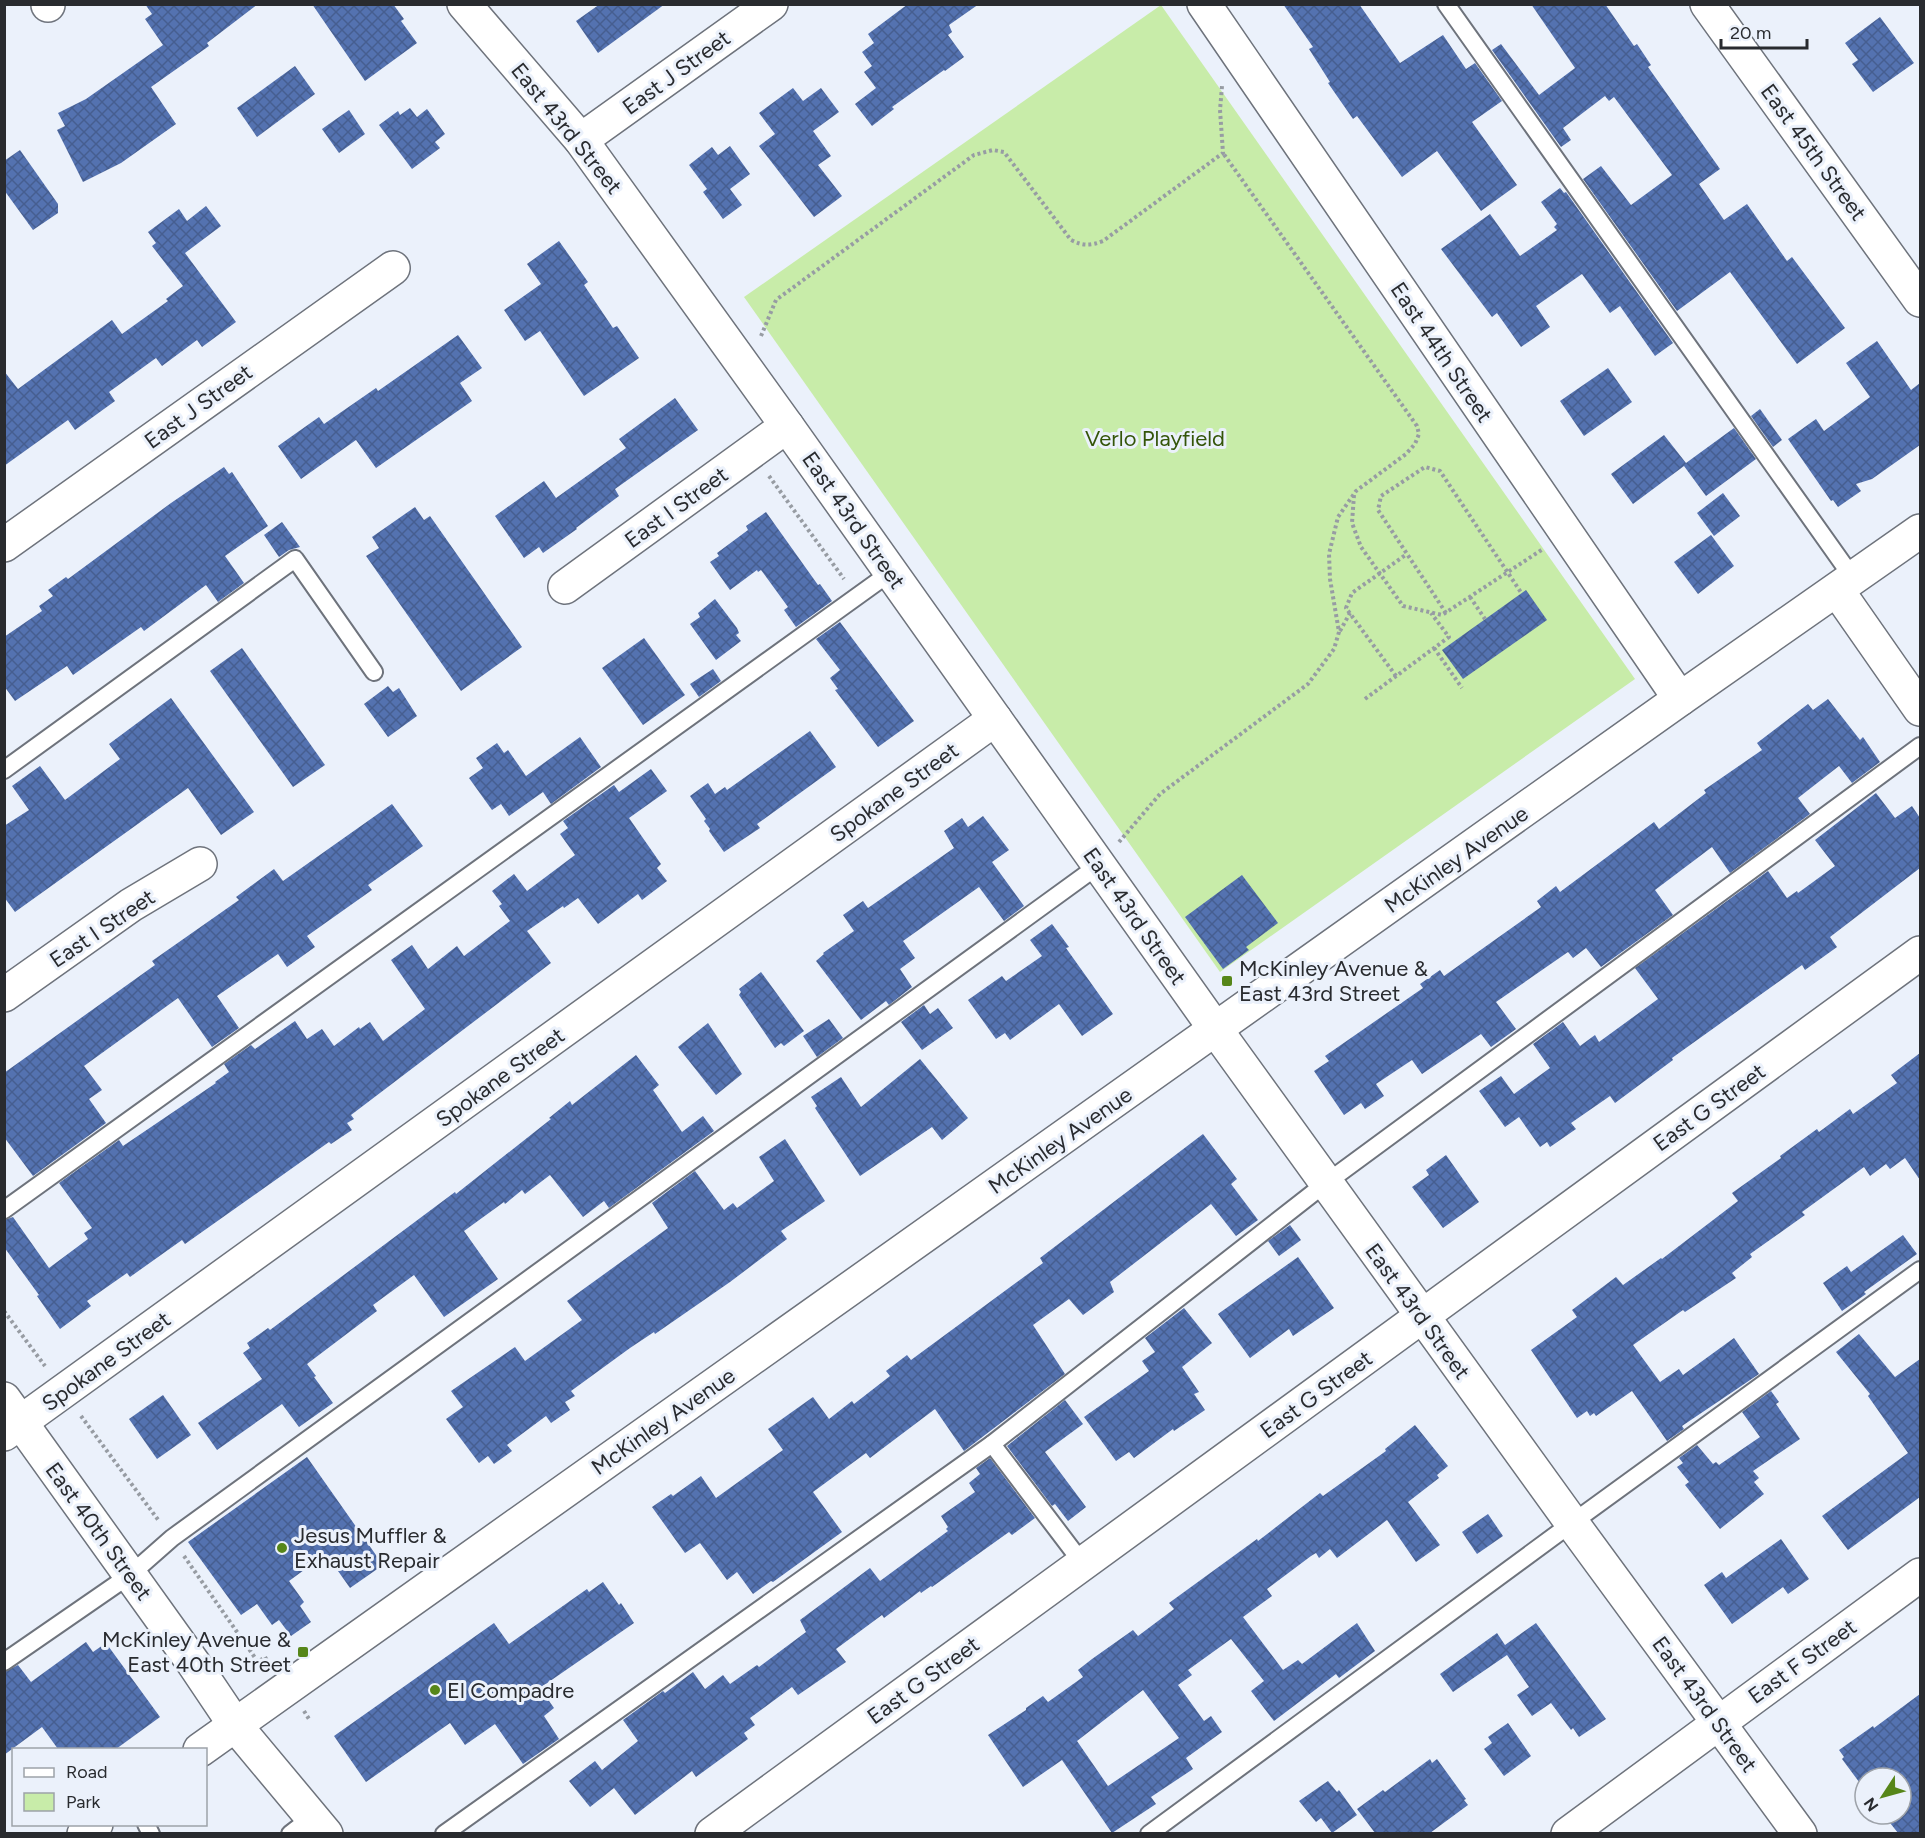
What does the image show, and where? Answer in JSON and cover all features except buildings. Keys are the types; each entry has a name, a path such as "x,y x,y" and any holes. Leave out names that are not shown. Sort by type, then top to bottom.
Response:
{"street":[{"name":"East 43rd Street","path":"464,4 581,140 1422,1317 1800,1833"},
{"name":"East J Street","path":"581,140 771,4"},
{"name":"East 44th Street","path":"1204,4 1680,699"},
{"name":"East 45th Street","path":"1707,4 1920,300"},
{"name":"East J Street","path":"4,545 393,268"},
{"name":"East I Street","path":"565,587 787,426"},
{"name":"McKinley Avenue","path":"201,1748 1920,531"},
{"path":"1845,584 1920,709"},
{"name":"Spokane Street","path":"10,1418 995,718"},
{"name":"East I Street","path":"4,995 131,905 200,864"},
{"name":"East G Street","path":"712,1833 1920,953"},
{"name":"East 40th Street","path":"10,1418 130,1575 309,1828"},
{"name":"East F Street","path":"1568,1833 1920,1575"}],"lane":[{"path":"1446,4 1845,584"},
{"path":"4,770 295,559 374,672"},
{"path":"4,1210 891,573"},
{"path":"444,1833 992,1444 1326,1183 1920,746"},
{"path":"4,1662 130,1575 172,1538 1099,865"},
{"path":"1149,1833 1920,1270"},
{"path":"992,1444 1083,1564"}],"path":[{"path":"1222,85 1220,110 1223,153 1417,426 1419,434 1415,444 1406,454 1354,494 1338,517 1329,554 1330,579 1339,632"},
{"path":"747,370 776,300 974,155 993,150 1004,152 1071,240 1082,246 1103,241 1223,153"},
{"path":"752,451 857,597"},
{"path":"1446,613 1378,510 1381,496 1425,467 1440,471 1522,594"},
{"path":"1354,494 1352,523 1361,547 1402,606 1442,615 1566,534"},
{"path":"1396,676 1346,608 1352,593 1407,554"},
{"path":"1470,597 1485,620"},
{"path":"1365,699 1449,637 1431,612"},
{"path":"1099,865 1160,794 1308,684 1334,649 1339,632 1350,613"},
{"path":"1434,648 1462,687"},
{"path":"4,1311 50,1373"},
{"path":"258,1662 265,1657"}],"green space":[{"name":"Verlo Playfield","path":"1161,5 1635,679 1220,972 744,297"}],"place":[{"name":"McKinley Avenue & East 43rd Street","path":"1227,981"},
{"name":"Jesus Muffler & Exhaust Repair","path":"282,1548"},
{"name":"McKinley Avenue & East 40th Street","path":"303,1652"},
{"name":"El Compadre","path":"435,1690"}]}
